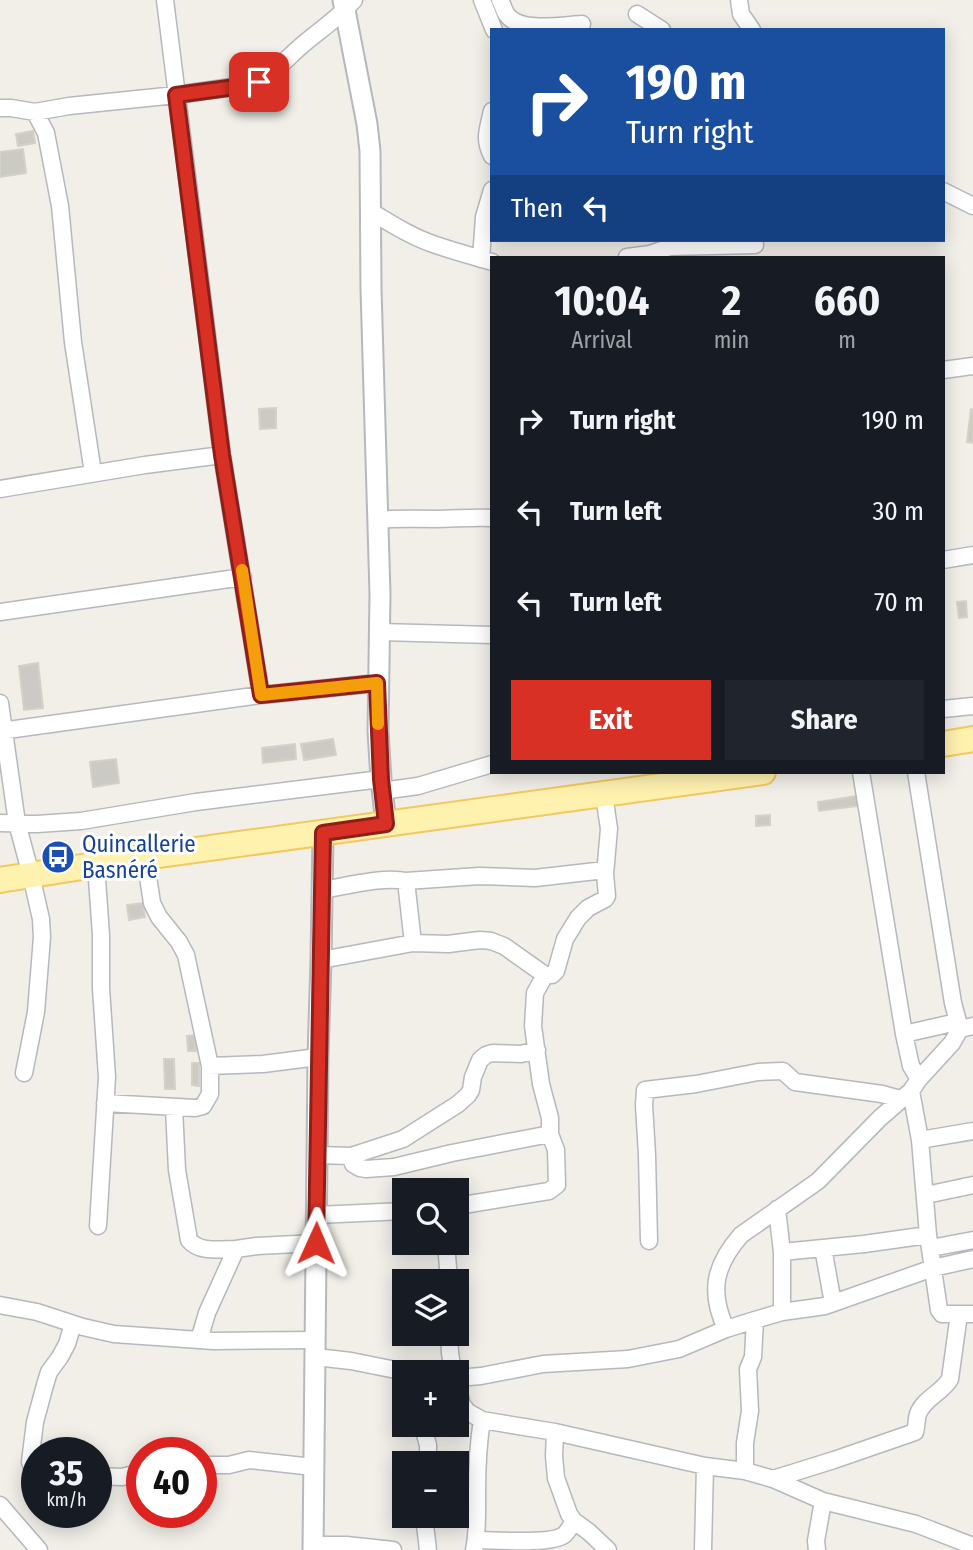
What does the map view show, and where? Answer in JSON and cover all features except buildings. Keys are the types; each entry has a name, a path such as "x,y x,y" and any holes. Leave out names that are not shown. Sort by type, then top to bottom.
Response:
{"main road":[{"path":"945,744 973,740"},
{"path":"0,880 145,857 604,795 728,774"}],"street":[{"path":"164,0 222,455 261,695"},
{"path":"482,0 493,28"},
{"path":"500,0 508,16 519,24 539,27 582,24"},
{"path":"739,0 741,14 751,28"},
{"path":"0,108 35,112 259,82 347,4"},
{"path":"347,4 370,151 369,211 380,632 377,683 381,785 386,824"},
{"path":"637,14 659,28"},
{"path":"35,112 46,133 60,206 73,342 93,473"},
{"path":"490,118 485,136 490,152"},
{"path":"945,192 973,206"},
{"path":"369,211 415,237 486,261 484,217 490,197"},
{"path":"635,256 670,247 754,247"},
{"path":"945,370 973,366"},
{"path":"0,489 222,455"},
{"path":"378,520 409,517 490,518"},
{"path":"945,560 973,555"},
{"path":"0,612 243,577"},
{"path":"380,632 490,635"},
{"path":"1,731 261,695 377,683"},
{"path":"0,703 1,731 17,823 41,919 36,1012 24,1073"},
{"path":"945,709 973,706"},
{"path":"0,824 81,821 196,802 381,785 418,786 490,765"},
{"path":"773,1479 915,1432 918,1414 930,1397 950,1379 966,1314 940,1313 920,1140 910,1090 911,1066 861,774"},
{"path":"726,1329 719,1313 715,1286 732,1246 741,1236 818,1181 910,1090 952,1043 963,1026 916,774"},
{"path":"321,960 413,943 448,944 480,940 491,941 504,947 545,975 552,975 556,971 565,939 578,918 588,908 605,899 605,870 610,839 604,795"},
{"path":"323,833 313,1548 346,1545 393,1550"},
{"path":"105,1103 195,1108 203,1106 210,1094 210,1066 185,951 159,918 152,903 145,857"},
{"path":"96,865 107,1077 98,1226"},
{"path":"323,890 379,881 479,876 535,878 605,870"},
{"path":"406,881 413,943"},
{"path":"469,1204 552,1190 558,1182 556,1150 550,1134 550,1118 541,1084 533,1026 537,987 545,975"},
{"path":"904,1034 963,1026"},
{"path":"317,1155 351,1156 404,1139 458,1104 471,1090 480,1060 486,1055 521,1054 537,1050"},
{"path":"210,1066 263,1064 318,1057"},
{"path":"649,1241 644,1091 758,1072 782,1071 795,1082 882,1094 910,1090"},
{"path":"174,1108 177,1170 190,1242 193,1245 207,1249 236,1249 316,1243"},
{"path":"920,1140 973,1130"},
{"path":"351,1156 353,1164 360,1168 394,1167 550,1134"},
{"path":"926,1195 973,1185"},
{"path":"777,1209 782,1252 782,1312"},
{"path":"317,1215 392,1212"},
{"path":"782,1252 973,1240"},
{"path":"823,1248 833,1303"},
{"path":"199,1340 207,1313 236,1249"},
{"path":"469,1377 543,1364 628,1359 679,1349 755,1320 833,1303 933,1268 973,1259"},
{"path":"0,1305 37,1312 114,1334 316,1349 392,1369"},
{"path":"744,1471 744,1443 750,1411 748,1369 753,1357 755,1320"},
{"path":"33,1437 37,1409 49,1372 64,1351 73,1324"},
{"path":"469,1413 482,1420 555,1432 705,1466 744,1471 773,1479 823,1501 916,1524 952,1544 973,1546"},
{"path":"482,1420 477,1470 475,1545 555,1538 565,1535 574,1521"},
{"path":"555,1432 556,1479 569,1514 608,1550"},
{"path":"217,1465 248,1460 313,1467"},
{"path":"703,1550 705,1466"},
{"path":"817,1550 823,1501"},
{"path":"0,1505 39,1550"},
{"path":"425,1528 428,1550"}],"slow traffic":[{"path":"242,570 261,695 377,683 378,724"}],"place":[{"name":"Quincallerie Basnéré","path":"58,857"}],"route":[{"path":"259,82 176,95 222,455 261,695 377,683 381,779 386,824 323,833 316,1243"}]}
